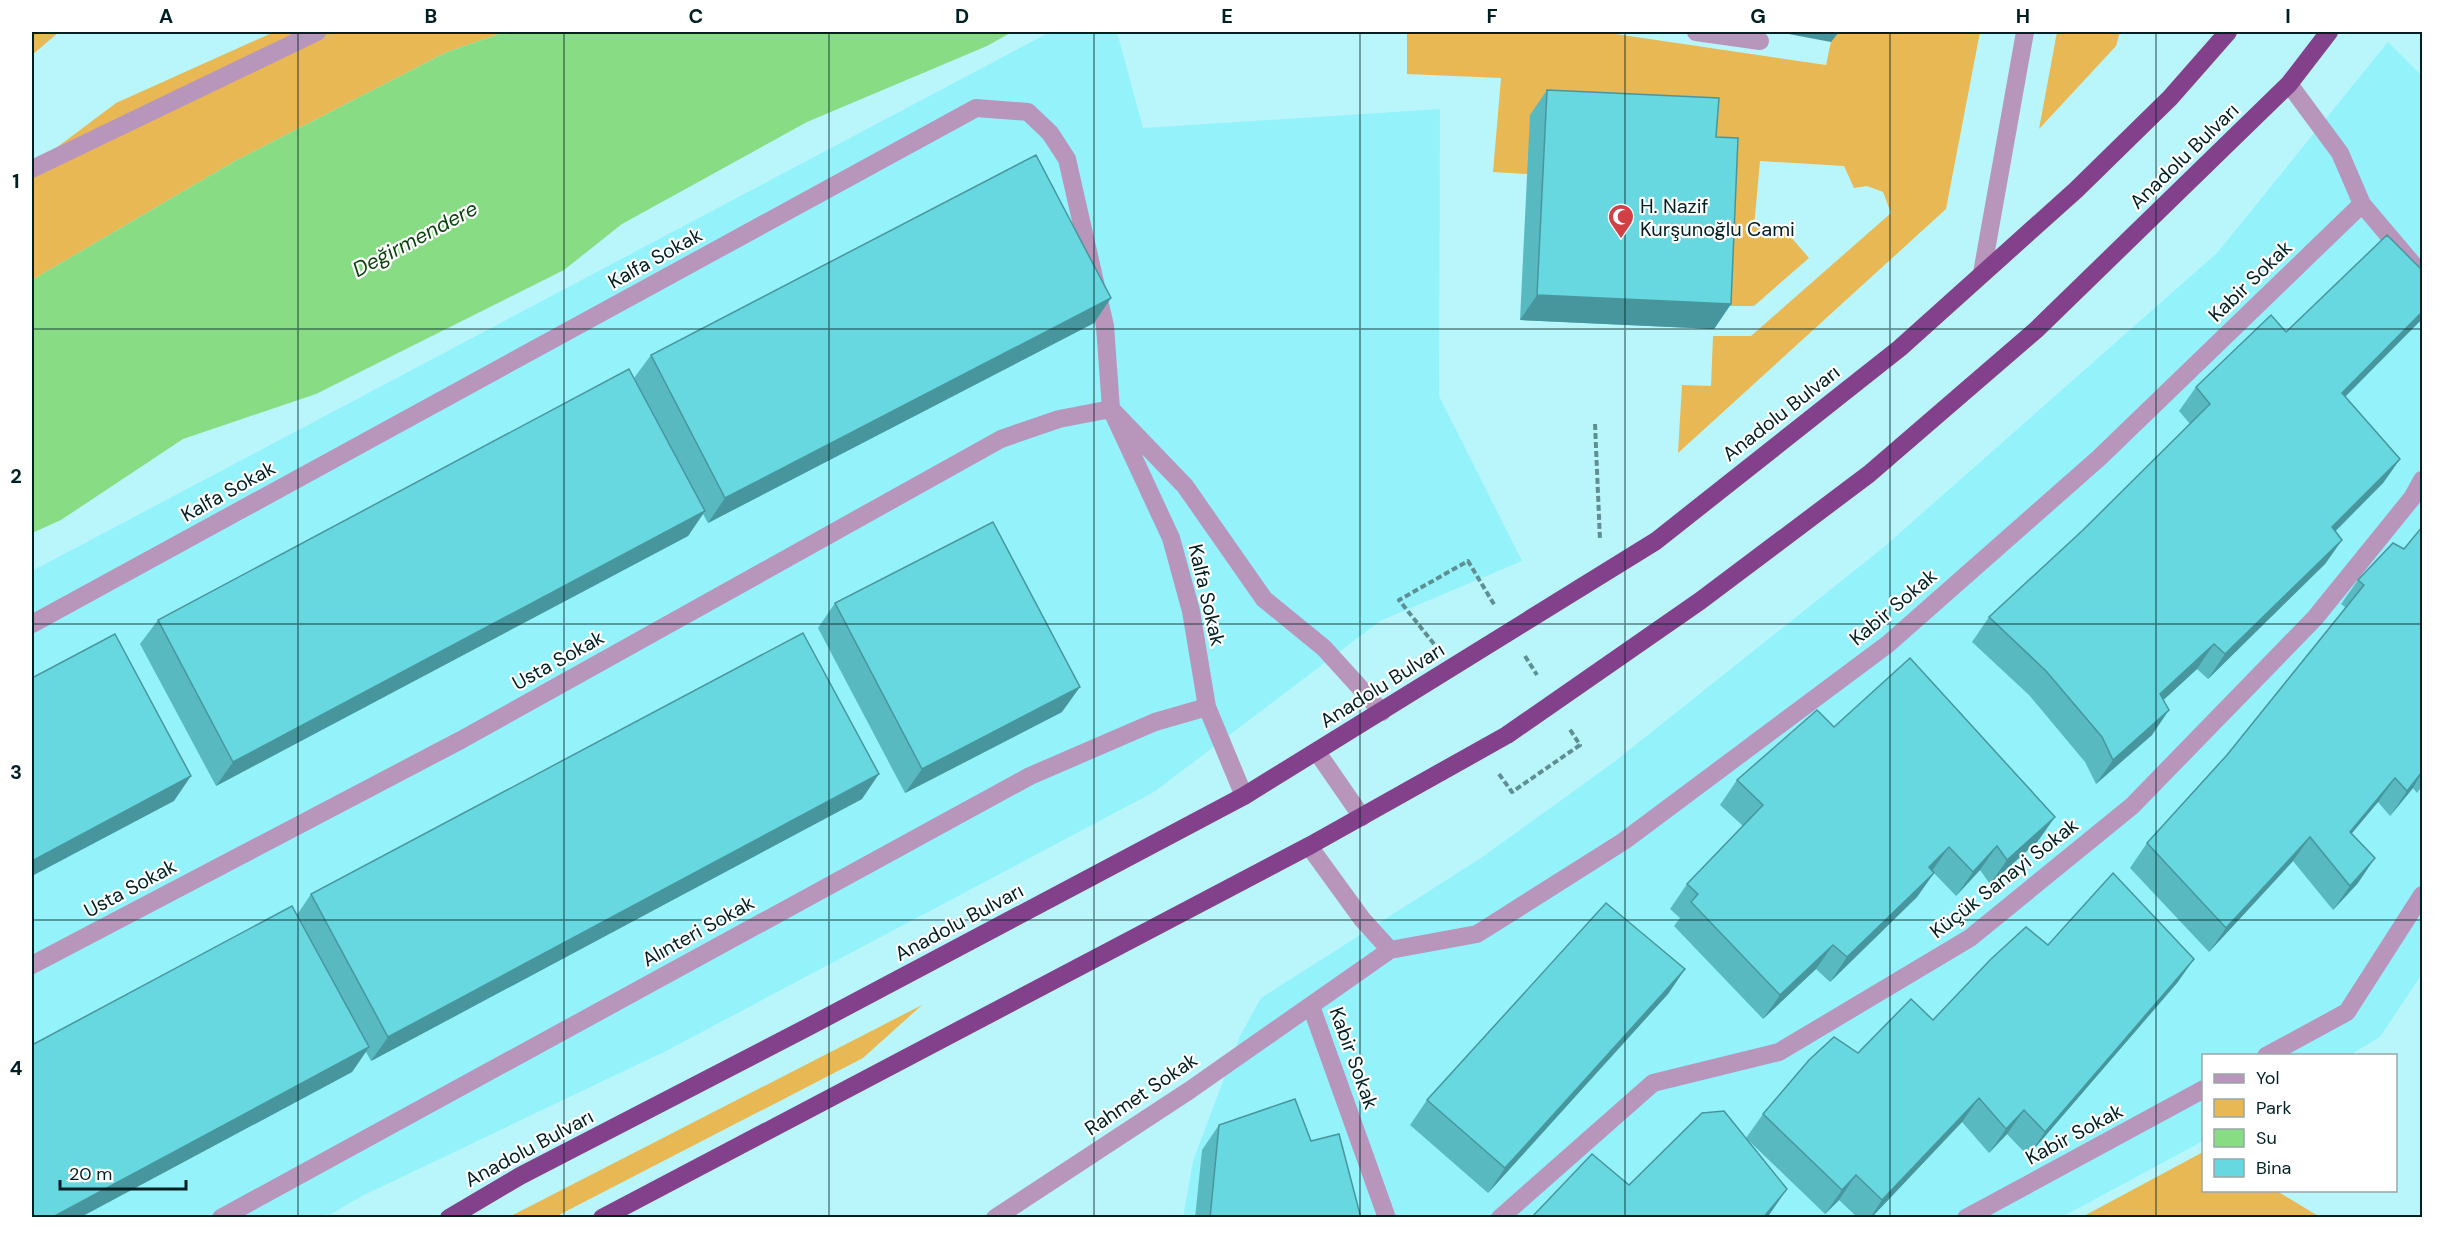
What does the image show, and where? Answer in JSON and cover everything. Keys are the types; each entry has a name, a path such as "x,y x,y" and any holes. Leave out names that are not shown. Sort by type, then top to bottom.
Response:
{"highway":[{"name":"Anadolu Bulvarı","path":"449,1218 520,1176 821,1021 1245,796 1656,541 1881,363 2076,190 2170,98 2228,32"},
{"name":"Anadolu Bulvarı","path":"602,1218 1309,846 1507,735 1700,601 1869,474 2036,330 2289,84 2329,32"}],"street":[{"path":"32,169 317,32"},
{"path":"1696,32 1760,41"},
{"path":"1982,273 2025,32"},
{"path":"2289,84 2340,153 2362,204 2422,275"},
{"name":"Kalfa Sokak","path":"32,624 976,108 1028,112 1050,133 1067,159 1105,326 1111,409 1171,538 1191,611 1208,707 1245,796"},
{"name":"Kabir Sokak","path":"1388,1218 1311,1006 1390,950 1477,934 1624,842 1888,644 2099,458 2362,204"},
{"name":"Kalfa Sokak","path":"1111,409 1185,486 1264,599 1324,648 1382,712"},
{"name":"Usta Sokak","path":"32,965 461,740 1001,439 1059,419 1111,409"},
{"name":"Küçük Sanayi Sokak","path":"1500,1218 1653,1083 1779,1052 1979,930 2132,806 2315,618 2412,498 2422,480"},
{"name":"Alınteri Sokak","path":"221,1218 1030,776 1155,722 1208,707"},
{"path":"1317,752 1362,817"},
{"path":"1309,846 1362,919 1390,950"},
{"path":"2270,1054 2347,1012 2422,895"},
{"name":"Rahmet Sokak","path":"995,1218 1190,1090 1311,1006"},
{"name":"Kabir Sokak","path":"1966,1218 2202,1090"}],"path":[{"path":"1595,424 1602,574"},
{"path":"1453,668 1399,600 1467,561"},
{"path":"1512,792 1580,745"}],"shaded area":[{"path":"1050,32 1117,32 1143,128 1440,109 1439,396 1522,561 1380,621 1154,792 668,1050 362,1196 326,1217 32,1218 32,571"},
{"path":"2388,42 2422,76 2422,974 2380,1037 2352,1054 2202,1054 2202,1142 2062,1217 1183,1218 1193,1161 1240,1036 1261,998 1481,858 1614,762 1884,547 2217,253"}],"green space":[{"path":"32,32 59,32 32,55"},
{"path":"274,32 505,32 447,52 235,161 32,280 32,166 116,103"},
{"path":"1407,32 1602,32 1826,65 1833,32 1980,32 1946,209 1678,453 1682,385 1711,386 1713,336 1751,336 1891,213 1883,192 1867,186 1854,188 1844,166 1760,161 1754,227 1784,229 1809,258 1754,306 1715,306 1527,174 1493,172 1501,78 1407,74"},
{"path":"2057,32 2120,32 2116,46 2039,129"},
{"path":"922,1005 863,1058 555,1217 509,1217"},
{"path":"2202,1153 2202,1192 2279,1192 2320,1217 2082,1217"}],"water":[{"name":"Değirmendere","path":"505,32 1012,32 987,46 807,122 622,224 564,270 316,394 183,439 61,520 32,533 32,280 235,161 447,52"}],"building":[{"name":"H. Nazif Kurşunoğlu Cami","path":"1547,90 1719,98 1716,137 1738,138 1731,304 1537,295"},
{"path":"1036,155 1111,298 725,498 651,355"},
{"path":"2387,235 2422,270 2422,312 2342,393 2400,459 2332,527 2342,540 2225,654 2214,644 2160,694 2169,710 2113,760 2102,737 2046,671 1989,617 2083,530 2210,404 2196,387 2271,315 2286,332"},
{"path":"629,369 705,511 233,762 158,620"},
{"path":"993,522 1080,687 922,769 835,603"},
{"path":"2422,527 2422,772 2407,791 2395,778 2350,832 2375,858 2350,886 2310,837 2226,928 2147,843 2227,755 2364,585 2358,580 2393,543 2404,549"},
{"path":"803,633 879,774 388,1037 311,894"},
{"path":"115,634 191,776 32,861 32,678"},
{"path":"1910,658 2055,817 2007,860 1997,846 1973,872 1949,847 1929,867 1934,873 1847,957 1833,945 1780,995 1691,902 1698,894 1687,884 1763,805 1737,780 1817,710 1834,727"},
{"path":"2113,873 2194,959 2045,1132 2024,1110 2006,1129 1979,1098 1882,1200 1856,1175 1842,1190 1763,1114 1809,1060 1834,1037 1858,1053 1911,999 1933,1020 1991,959 2026,927 2048,945"},
{"path":"1606,903 1685,969 1505,1168 1427,1100"},
{"path":"292,906 369,1047 51,1218 32,1218 32,1045"},
{"path":"1295,1099 1311,1141 1339,1134 1361,1218 1210,1218 1219,1125"},
{"path":"1724,1111 1787,1189 1763,1218 1531,1218 1592,1154 1629,1185 1702,1113"}],"place":[{"name":"H. Nazif Kurşunoğlu Cami","path":"1621,240"}]}
